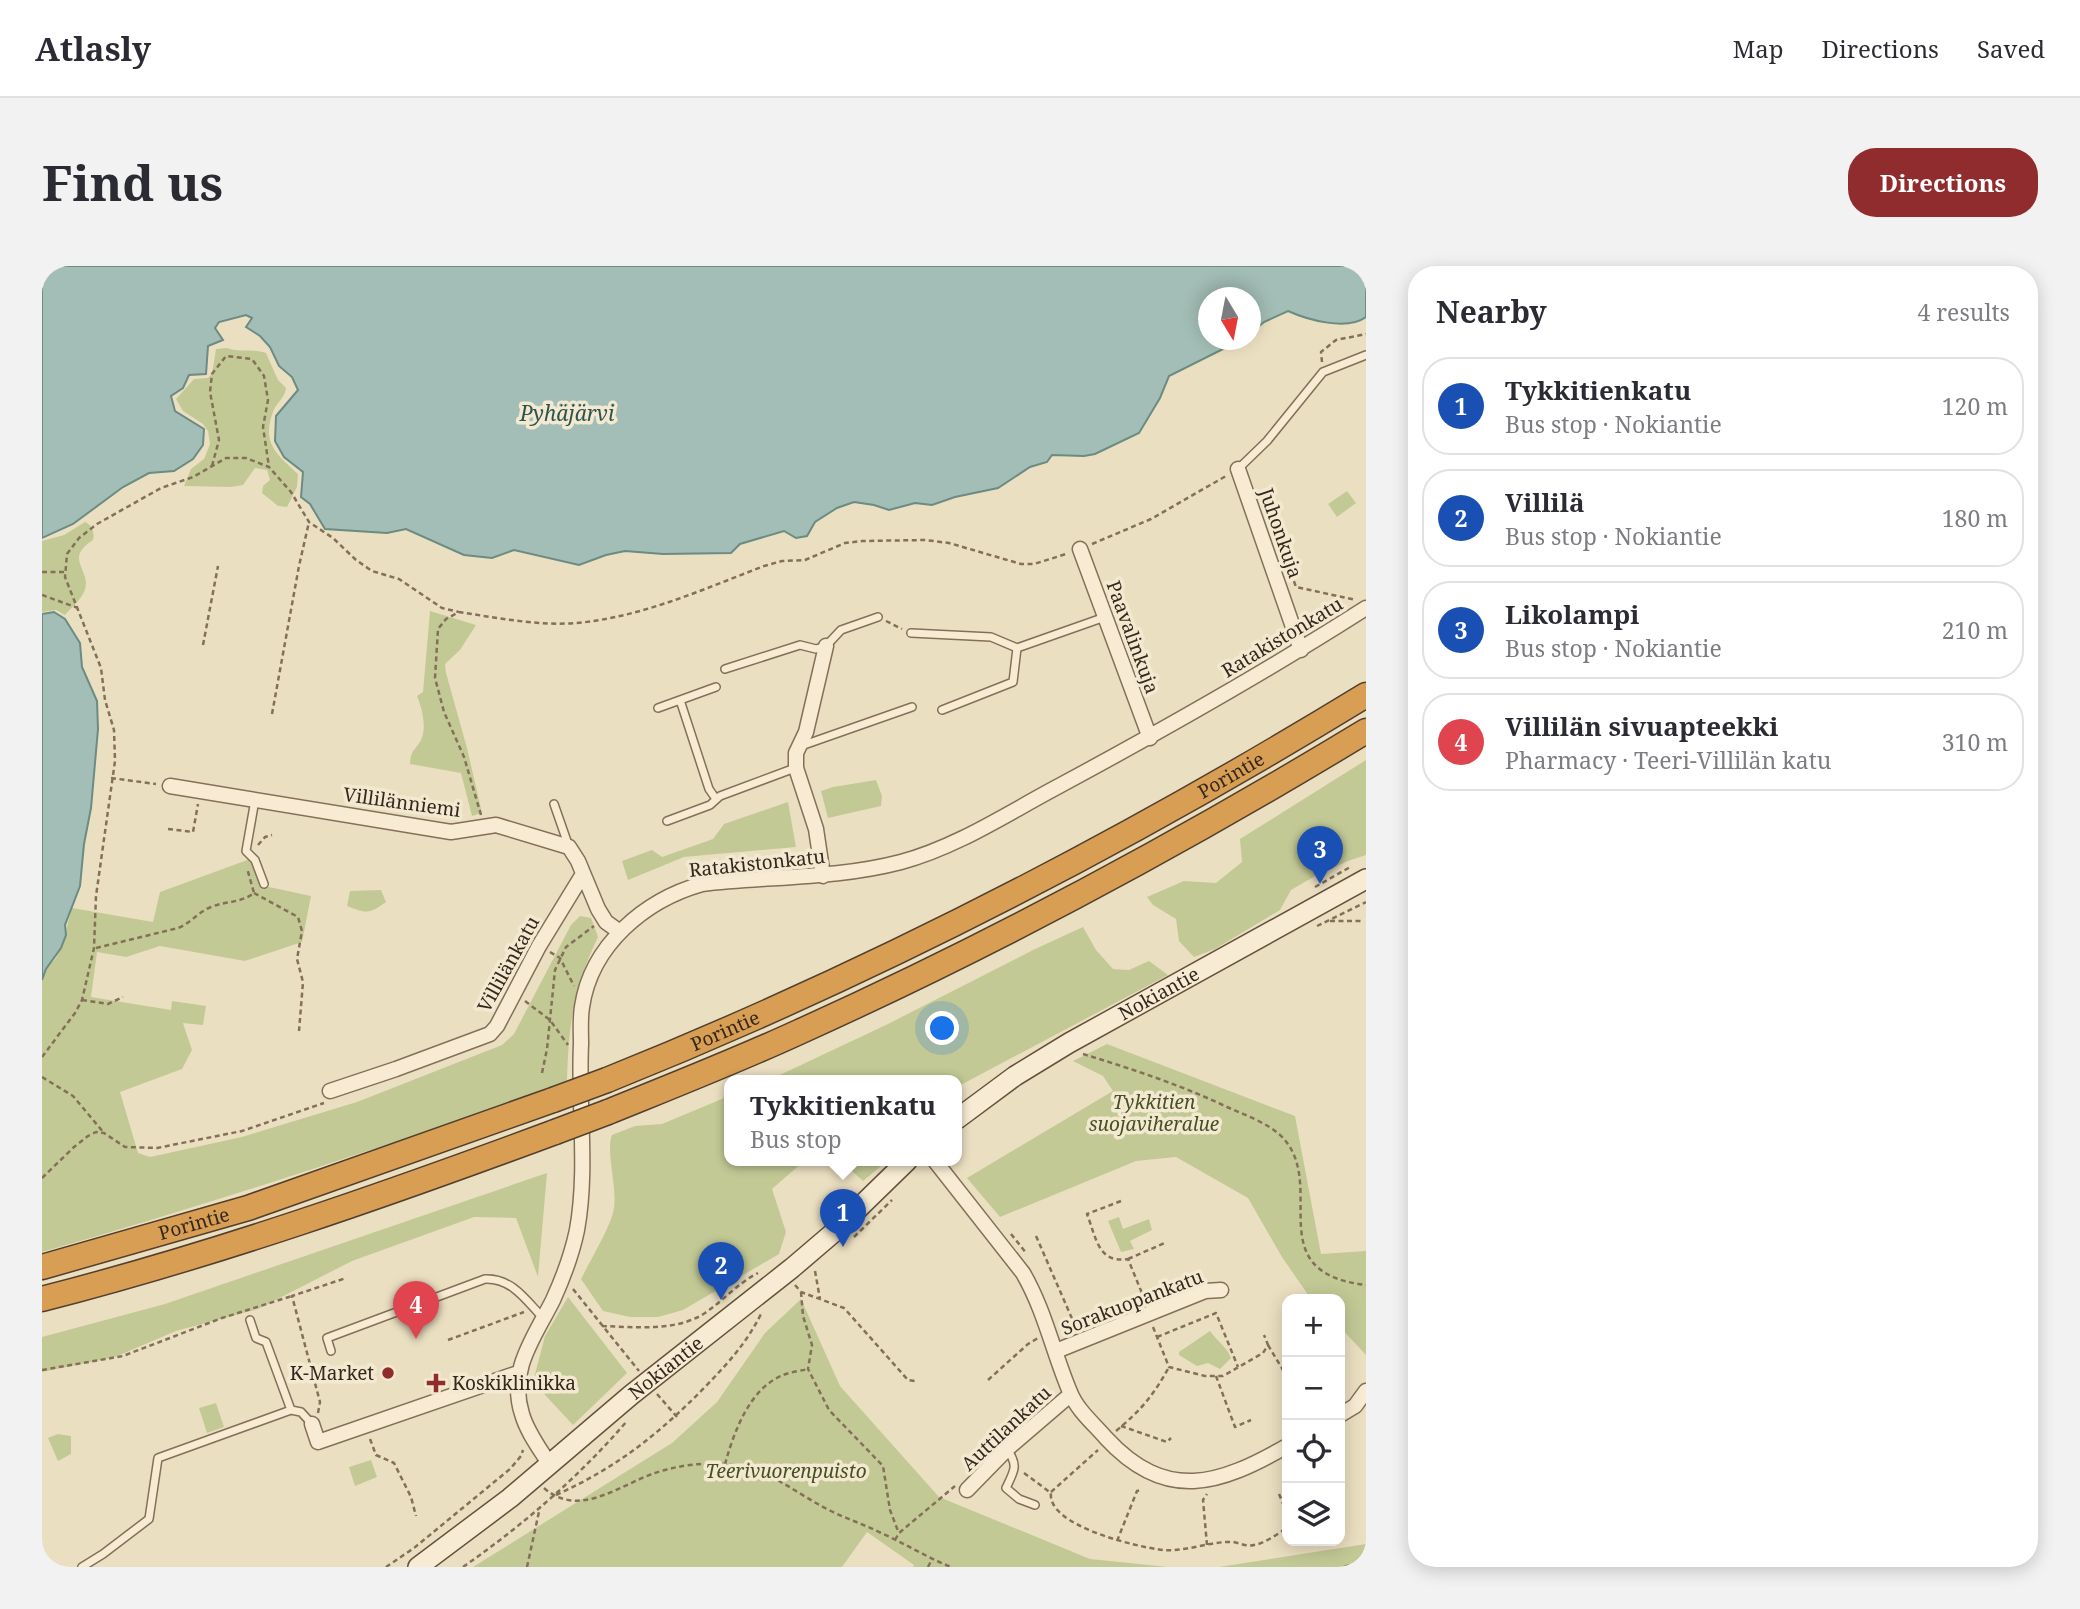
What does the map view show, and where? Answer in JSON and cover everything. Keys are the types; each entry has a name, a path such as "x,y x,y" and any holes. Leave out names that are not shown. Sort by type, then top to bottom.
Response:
{"highway":[{"name":"Porintie","path":"42,1267 248,1208 553,1100 717,1035 894,954 1003,899 1165,812 1366,695"},
{"name":"Porintie","path":"42,1299 256,1238 362,1203 608,1112 799,1032 1016,927 1175,842 1366,731"}],"main road":[{"name":"Nokiantie","path":"962,1115 1015,1076 1359,872"},
{"name":"Nokiantie","path":"418,1567 533,1479 631,1395 785,1273 833,1233 902,1166"}],"street":[{"name":"Juhonkuja","path":"1238,468 1301,650"},
{"name":"Paavalinkuja","path":"1080,549 1150,738"},
{"name":"Ratakistonkatu","path":"550,1465 522,1416 517,1394 518,1373 538,1313 561,1280 574,1241 582,1197 579,1081 582,1006 603,954 620,932 650,907 681,890 702,884 823,876 894,864 944,846 1150,738 1301,650 1364,605"},
{"path":"823,876 816,829 796,768 796,753 806,732 826,646"},
{"name":"Villilänniemi","path":"170,786 451,832 496,825 569,847"},
{"path":"569,847 578,861 598,909 606,922 620,932"},
{"name":"Villilänkatu","path":"330,1091 490,1034 583,874"},
{"path":"939,1166 1023,1273 1034,1292 1070,1395 1112,1435 1120,1453 1147,1472 1164,1478 1192,1481 1229,1476 1282,1449"},
{"name":"Sorakuopankatu","path":"1056,1351 1147,1310 1205,1292 1221,1290"},
{"path":"312,1424 318,1442 518,1373"},
{"path":"1345,1412 1355,1406 1366,1391"},
{"name":"Auttilankatu","path":"964,1485 1070,1395"}],"lane":[{"path":"1238,468 1267,441 1323,372 1366,355"},
{"path":"726,669 800,645 816,649 826,646 841,630 878,617"},
{"path":"911,633 991,637 1017,648 1105,617"},
{"path":"942,710 1013,682 1017,648"},
{"path":"658,708 716,687"},
{"path":"680,701 709,789 716,799"},
{"path":"799,747 912,707"},
{"path":"667,821 796,768"},
{"path":"256,800 246,851 255,860 264,884"},
{"path":"554,804 569,847"},
{"path":"331,1351 327,1338 485,1279 496,1279 512,1285 538,1313"},
{"path":"250,1320 256,1338 266,1342 291,1410"},
{"path":"82,1567 103,1555 149,1519 158,1458 291,1410 301,1412 312,1424"},
{"path":"1007,1449 1015,1466 1006,1488 1019,1499 1035,1505"}],"path":[{"path":"1323,372 1321,352 1336,340 1366,334"},
{"path":"212,466 219,440 210,391 212,374 226,356 252,359 264,376 268,400 263,427 269,467"},
{"path":"42,1057 82,1000 94,948 96,895 115,761 114,730 105,700 101,668 65,572 67,554 79,538 97,524 161,488 193,477 226,458 246,458 269,467 292,492 309,522 333,538 372,571 399,579 442,608 553,623 596,621 652,607 764,566 782,561 805,560 845,543 925,540 949,543 1021,564 1047,561 1151,519 1238,468"},
{"path":"272,714 309,522"},
{"path":"1277,533 1296,587 1364,605"},
{"path":"203,645 218,566"},
{"path":"42,572 65,572"},
{"path":"42,595 79,609"},
{"path":"459,612 446,619 438,629 435,678 444,712 464,757 484,826"},
{"path":"878,617 911,633"},
{"path":"111,778 170,786"},
{"path":"168,829 193,832 201,791"},
{"path":"255,860 257,846 265,837 272,835"},
{"path":"246,851 247,873 254,893 298,917 302,931 297,959 303,982 299,1031"},
{"path":"1316,886 1359,872"},
{"path":"94,948 178,928 190,923 210,908 246,900 254,893"},
{"path":"1326,921 1364,921"},
{"path":"542,1073 552,991 560,958 566,947 595,925 606,922"},
{"path":"539,946 560,958 575,991"},
{"path":"82,1000 108,1004 122,998"},
{"path":"511,999 521,999 550,1020 573,1050 573,1039"},
{"path":"1075,1052 1198,1092 1279,1134 1293,1151 1297,1165 1301,1238 1311,1260 1321,1272 1332,1279 1366,1285"},
{"path":"42,1077 73,1096 104,1133 125,1147 157,1148 243,1131 324,1103 330,1091"},
{"path":"42,1178 88,1136 96,1132 104,1133"},
{"path":"852,1239 894,1198"},
{"path":"1121,1201 1087,1214 1102,1253 1108,1259 1129,1259 1167,1242"},
{"path":"1010,1232 1032,1262"},
{"path":"1036,1236 1079,1334"},
{"path":"1129,1259 1169,1367"},
{"path":"602,1326 665,1325 695,1318 747,1279 778,1265 801,1292 844,1308 908,1380 915,1381"},
{"path":"820,1266 815,1271 820,1299"},
{"path":"42,1370 123,1356 222,1318 346,1278"},
{"path":"561,1280 571,1285 639,1372"},
{"path":"801,1292 803,1316 811,1345 808,1369 829,1410 883,1466 890,1510 898,1533"},
{"path":"292,1296 320,1402 319,1411 312,1424"},
{"path":"752,1321 769,1307"},
{"path":"448,1340 538,1313"},
{"path":"1157,1337 1216,1313 1238,1367"},
{"path":"553,1496 620,1462 677,1417 749,1338 761,1314"},
{"path":"1264,1335 1282,1368"},
{"path":"988,1380 1038,1338"},
{"path":"1169,1367 1205,1376 1223,1376 1263,1353 1269,1345"},
{"path":"1169,1367 1155,1392 1138,1413 1051,1493 1050,1500 1053,1505 1077,1525 1117,1541 1165,1550 1233,1542 1253,1546 1282,1531"},
{"path":"725,1464 732,1437 760,1389 782,1375 808,1369"},
{"path":"1216,1376 1235,1427 1251,1420"},
{"path":"657,1394 677,1417"},
{"path":"463,1567 553,1496 583,1469 628,1419"},
{"path":"365,1426 376,1455 394,1463 411,1497 416,1516"},
{"path":"1121,1426 1167,1443 1171,1438"},
{"path":"386,1567 414,1548 510,1469 521,1456 523,1443"},
{"path":"533,1479 553,1496 581,1502 670,1468 725,1464 767,1474 831,1511 951,1567"},
{"path":"1015,1466 1051,1493"},
{"path":"895,1540 898,1533 964,1485"},
{"path":"1117,1541 1137,1491 1142,1490"},
{"path":"1207,1494 1203,1500 1207,1545"},
{"path":"1279,1494 1282,1501"},
{"path":"527,1567 540,1507"},
{"path":"928,1567 932,1559"},
{"path":"1344,1567 1366,1560"}],"green space":[{"path":"216,349 266,353 278,380 286,388 273,412 269,433 270,441 278,454 298,474 297,487 287,507 278,506 262,493 263,486 270,480 267,470 255,468 243,485 184,486 191,469 204,459 210,444 208,431 203,424 183,411 176,399 194,379 208,378 212,374"},
{"path":"1347,491 1356,503 1337,517 1328,504"},
{"path":"85,522 94,535 79,557 86,583 84,592 65,615 56,610 42,612 42,541 64,535"},
{"path":"430,611 476,625 460,650 445,664 482,813 472,816 461,773 410,764 412,753 421,740 424,729 417,696 423,692"},
{"path":"1366,760 1366,855 1315,876 1291,890 1280,910 1215,949 1194,957 1179,941 1176,919 1153,905 1147,897 1184,881 1216,883 1242,862 1240,839"},
{"path":"876,780 882,796 881,806 828,818 821,791"},
{"path":"788,802 796,847 684,857 628,880 622,861 652,850 662,857 713,839 724,824"},
{"path":"250,859 260,885 311,896 302,942 245,961 160,946 126,957 97,952 91,997 171,1010 172,1001 206,1006 203,1025 183,1023 192,1050 182,1069 120,1092 138,1153 150,1157 242,1137 357,1102 502,1045 514,1034 571,925 580,916 591,918 598,937 583,974 574,1007 567,1080 468,1119 42,1252 42,980 46,969 61,948 72,908 153,922 160,892"},
{"path":"381,890 386,902 376,909 368,912 347,906 350,891"},
{"path":"1083,927 1096,950 1113,969 1129,970 1149,961 1168,975 962,1084 962,1075 780,1075 888,1024"},
{"name":"Tykkitien suojaviheralue","path":"1107,1044 1295,1116 1321,1254 1366,1251 1366,1355 1345,1332 1345,1294 1308,1294 1282,1257 1248,1198 1176,1157 1136,1161 1000,1217 967,1178 1113,1091 1103,1076 1073,1061"},
{"path":"724,1098 724,1166 798,1166 772,1189 786,1232 779,1254 683,1310 658,1317 630,1317 603,1311 581,1279 613,1213 610,1151 612,1135 635,1126 662,1124"},
{"path":"846,1166 881,1166 863,1181"},
{"path":"547,1173 538,1277 516,1218 474,1217 352,1261 258,1309 176,1331 115,1357 42,1372 42,1337 165,1304"},
{"path":"1119,1217 1123,1229 1149,1219 1152,1230 1130,1241 1134,1249 1121,1252 1108,1221"},
{"path":"568,1297 627,1373 573,1425 533,1382 545,1336"},
{"name":"Teerivuorenpuisto","path":"801,1299 840,1386 939,1497 1090,1559 1168,1567 913,1567 914,1565 867,1532 842,1567 473,1567 672,1443 717,1402 765,1333"},
{"path":"1210,1331 1231,1358 1220,1369 1208,1363 1197,1366 1179,1355 1179,1352"},
{"path":"216,1403 224,1427 207,1433 199,1408"},
{"path":"58,1434 71,1436 71,1454 58,1461 48,1438"},
{"path":"371,1460 377,1477 355,1486 349,1467"},
{"path":"1366,1544 1366,1567 1219,1567"}],"water":[{"name":"Pyhäjärvi","path":"42,266 1366,266 1366,317 1349,323 1316,321 1288,311 1261,325 1261,287 1198,287 1198,350 1221,350 1169,376 1160,398 1139,433 1095,454 1052,455 1047,462 1030,467 998,488 932,505 915,503 889,510 854,502 837,508 815,522 807,536 796,538 784,531 740,544 731,553 663,554 625,551 579,565 514,550 492,558 464,555 406,529 387,533 325,529 310,504 301,497 303,472 284,457 275,441 276,416 298,390 292,377 279,366 270,347 246,327 252,318 246,315 219,322 215,328 223,340 208,346 206,374 189,375 183,388 171,396 175,411 204,429 203,445 193,459 174,471 149,473 123,487 73,524 42,538"},
{"path":"54,612 65,619 80,643 82,667 97,701 98,729 80,886 65,925 66,935 61,948 46,969 42,980 42,614"}],"place":[{"name":"Likolampi","path":"1320,884"},
{"name":"Tykkitienkatu","path":"843,1247"},
{"name":"Villilä","path":"721,1300"},
{"name":"Villilän sivuapteekki","path":"416,1339"},
{"name":"K-Market","path":"388,1373"},
{"name":"Koskiklinikka","path":"436,1383"}]}
